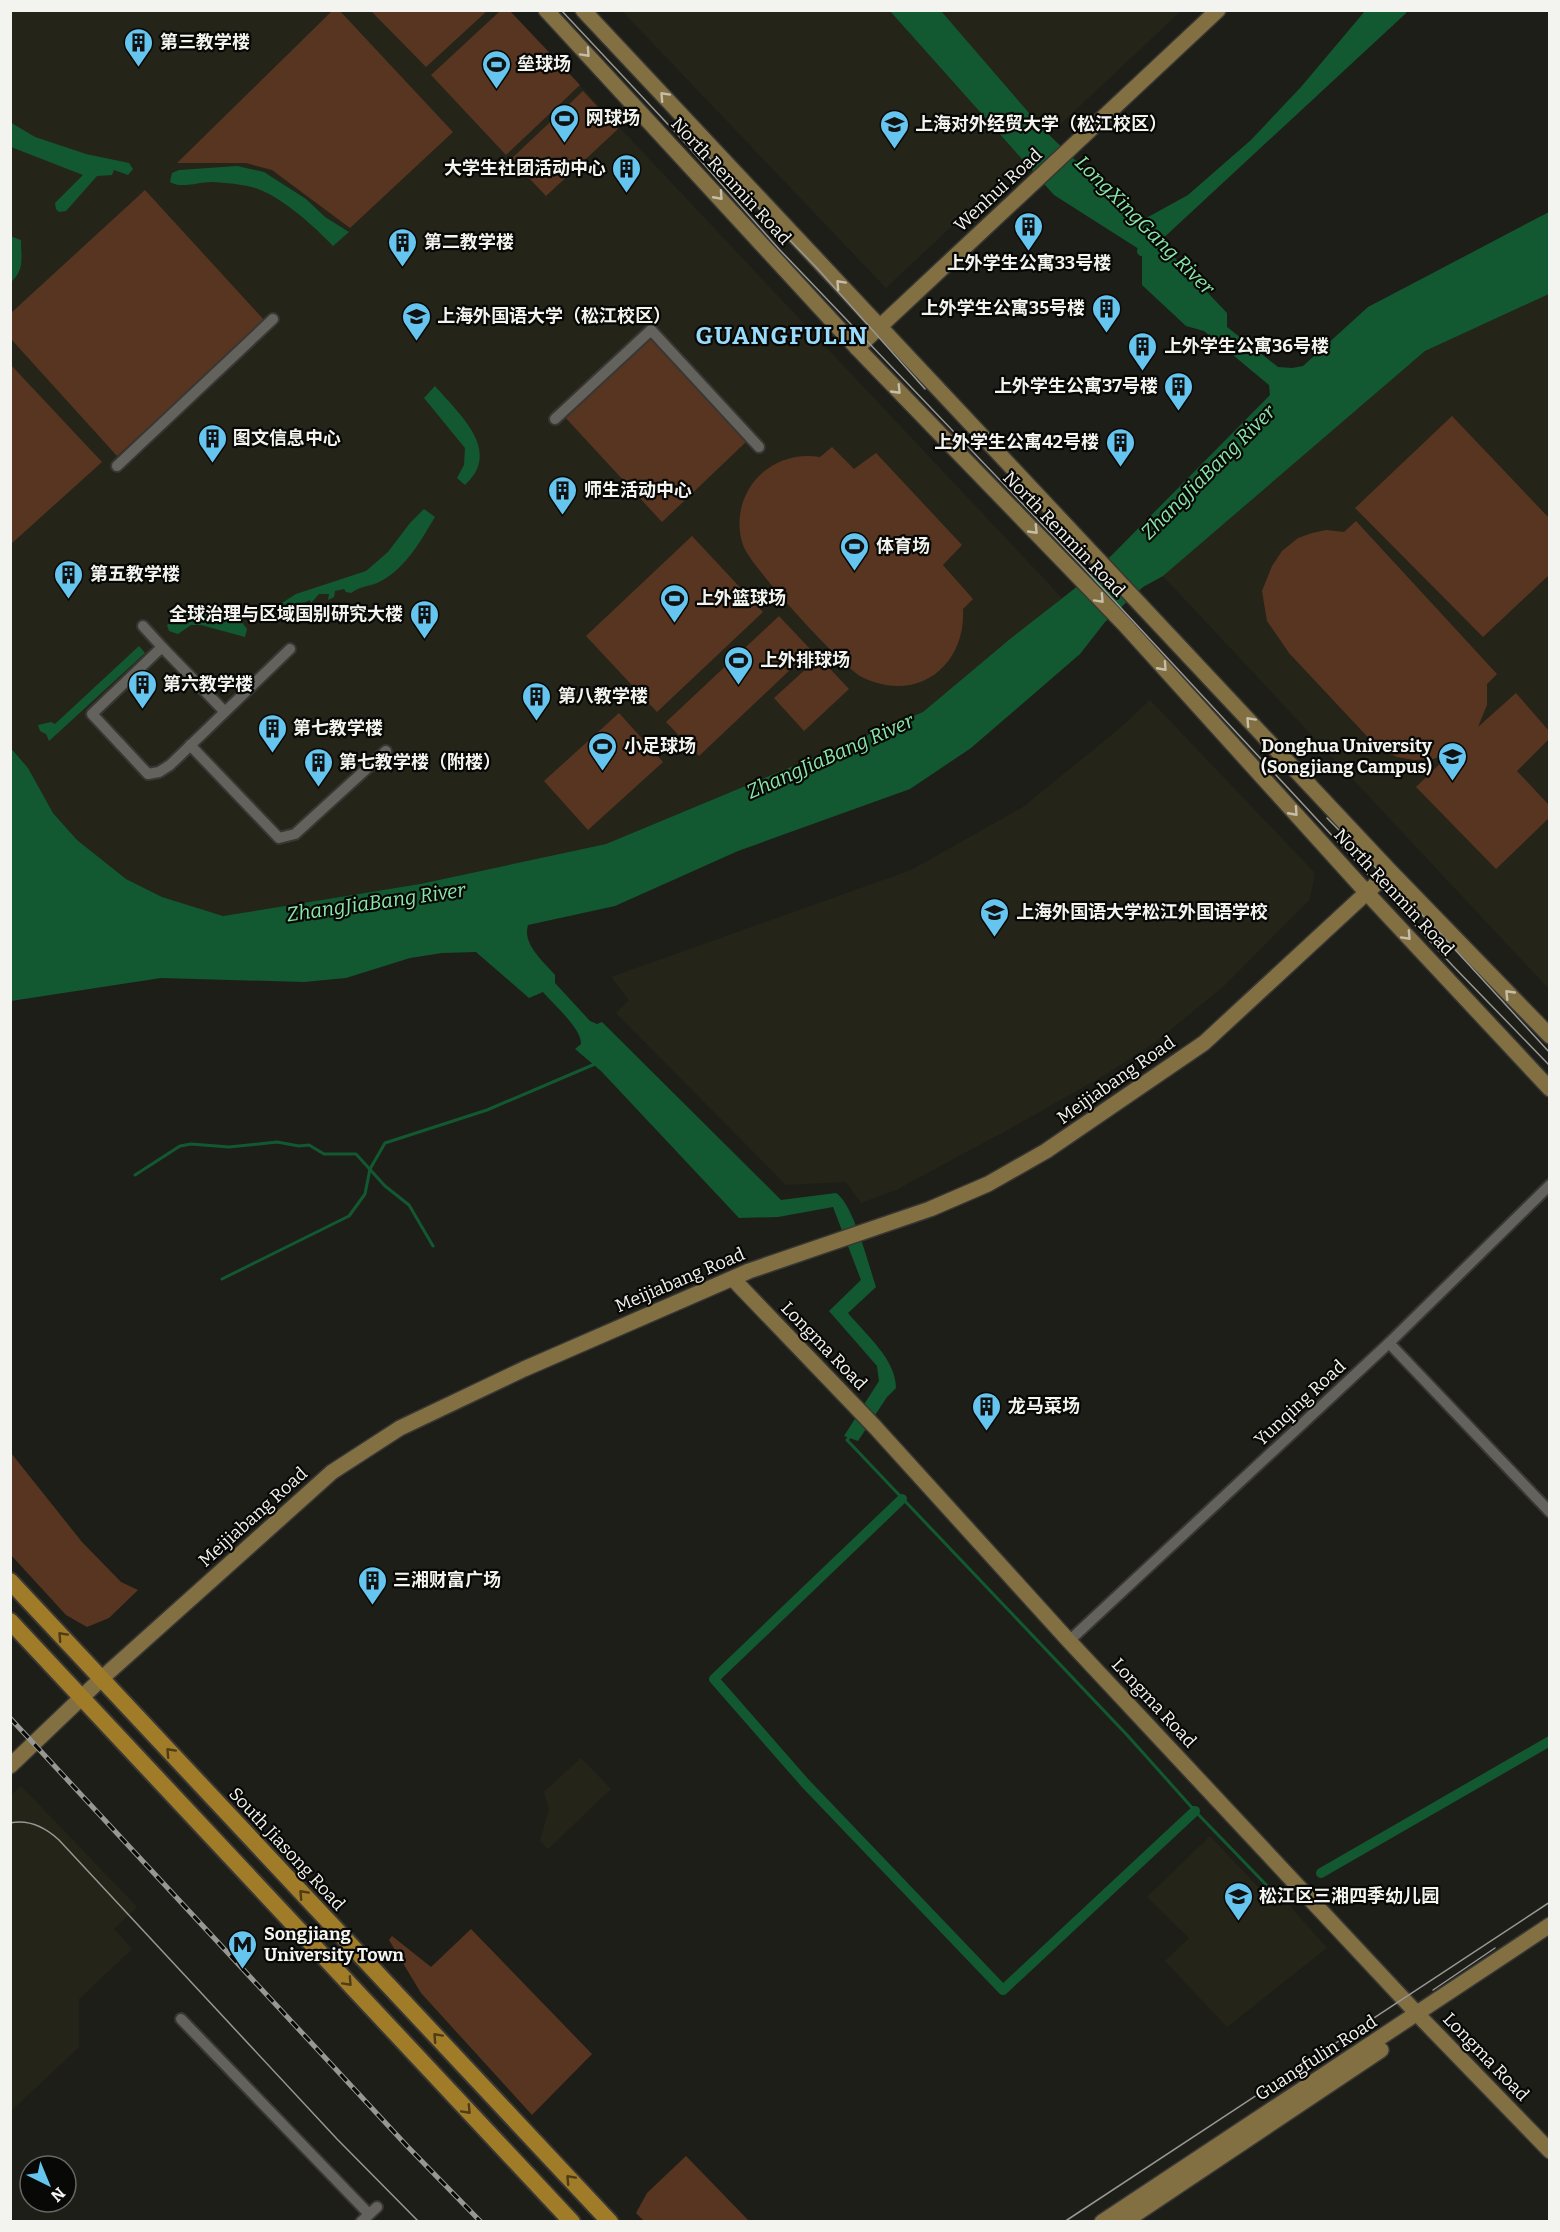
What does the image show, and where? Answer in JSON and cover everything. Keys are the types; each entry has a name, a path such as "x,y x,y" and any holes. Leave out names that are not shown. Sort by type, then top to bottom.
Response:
{"main road":[{"name":"North Renmin Road","path":"546,10 857,348 1124,624 1367,893 1550,1089"},
{"name":"North Renmin Road","path":"583,10 1390,871 1550,1036"},
{"name":"Wenhui Road","path":"857,348 1218,10"},
{"name":"Meijiabang Road","path":"10,1766 101,1679 332,1472 400,1428 524,1369 749,1271 862,1234 930,1209 988,1184 1046,1151 1204,1043 1390,871"},
{"name":"Longma Road","path":"733,1279 875,1427 1069,1641 1421,2018 1550,2151"},
{"name":"South Jiasong Road","path":"10,1581 610,2222"},
{"path":"10,1621 572,2222"},
{"name":"Guangfulin Road","path":"1124,2222 1421,2018 1550,1925"},
{"name":"Guangfulin Road","path":"1102,2222 1550,1938"}],"street":[{"path":"117,466 273,319"},
{"path":"555,419 651,330 759,447"},
{"path":"142,626 225,712"},
{"path":"162,647 92,714 148,774 159,772 190,746 290,649"},
{"path":"190,746 279,838 294,834 386,751"},
{"name":"Yunqing Road","path":"1069,1641 1389,1342 1550,1185"},
{"path":"1389,1342 1550,1512"},
{"path":"181,2019 369,2214"}],"shaded area":[{"path":"333,10 340,11 453,132 350,228 272,170 246,163 177,163"},
{"name":"上海外国语大学（松江校区）","path":"10,11 510,11 1062,598 923,712 606,844 420,884 223,916 162,897 126,879 77,840 53,813 28,768 11,747"},
{"path":"371,11 487,11 426,67"},
{"name":"垒球场","path":"500,11 510,11 580,85 506,155 431,75"},
{"name":"上海对外经贸大学（松江校区）","path":"622,11 1181,11 886,288"},
{"name":"网球场","path":"583,91 618,129 546,196 511,159"},
{"path":"145,190 265,321 117,456 11,339 11,313"},
{"name":"Donghua University (Songjiang Campus)","path":"1549,294 1549,989 1163,576 1425,351"},
{"path":"648,336 746,442 662,522 563,415"},
{"path":"10,364 102,462 11,544 10,544"},
{"path":"1452,416 1549,518 1549,575 1483,637 1355,508"},
{"name":"体育场","path":"832,447 854,469 876,453 962,545 943,565 973,599 963,609 962,630 956,648 947,663 934,675 918,683 901,686 882,684 862,677 852,670 778,593 761,573 743,545 740,527 741,509 747,492 758,477 779,462 803,456 820,457"},
{"path":"1356,521 1497,674 1487,684 1487,705 1478,727 1516,693 1549,731 1549,739 1517,771 1549,805 1549,818 1496,869 1416,787 1450,754 1433,759 1414,760 1397,757 1377,747 1289,653 1267,621 1262,591 1272,566 1282,551 1298,538 1326,530 1344,532"},
{"name":"上外篮球场","path":"692,536 763,612 657,712 586,636"},
{"name":"上外排球场","path":"779,616 811,650 699,756 666,722"},
{"path":"819,657 849,689 804,731 774,698"},
{"name":"上海外国语大学松江外国语学校","path":"1150,700 1315,873 1310,899 1225,985 1157,1041 1105,1075 896,1190 861,1203 846,1182 786,1185 616,1013 629,1000 611,977 911,870 1023,807 1120,728"},
{"name":"小足球场","path":"619,713 663,762 588,830 544,781"},
{"path":"11,1453 82,1542 121,1582 138,1590 109,1618 87,1627 66,1615 11,1555"},
{"path":"581,1758 611,1789 548,1849 540,1841 549,1809 544,1792"},
{"path":"21,1786 137,1907 114,1929 132,1949 79,1999 79,2047 11,2111 10,1796"},
{"name":"松江区三湘四季幼儿园","path":"1210,1836 1276,1906 1289,1905 1327,1948 1227,2027 1165,1961 1189,1938 1147,1897"},
{"path":"471,1929 592,2054 532,2115 421,1993 389,1940 392,1936 431,1967"},
{"path":"686,2156 749,2221 644,2221 636,2213 647,2193"}],"water":[{"path":"890,11 941,11 1042,128 1139,222 1188,195 1251,140 1301,87 1365,11 1398,11 1156,238 1227,313 1227,327 1278,367 1303,366 1368,307 1549,212 1549,294 1425,351 1163,576 1143,587 1105,622 1080,654 971,748 910,789 738,851 615,906 528,925 528,939 540,958 555,975 555,983 590,1021 597,1024 602,1022 781,1200 836,1193 842,1199 860,1236 876,1287 848,1313 886,1357 895,1377 896,1388 887,1397 858,1441 844,1436 879,1381 877,1366 829,1311 861,1280 833,1207 778,1217 739,1218 601,1071 575,1049 581,1044 577,1031 543,992 529,998 476,952 442,953 410,958 346,978 304,982 161,978 11,1001 10,747 28,768 53,813 77,840 126,879 162,897 223,916 420,884 606,844 923,712 1074,589 1112,555 1270,395 1269,385 1204,331 1186,326 1142,285 1142,251 1054,195"},
{"path":"10,122 35,137 86,154 129,163 133,169 128,175 114,170 112,175 97,176 66,211 59,212 55,203 83,175 11,147"},
{"path":"237,166 264,172 306,199 325,217 349,232 333,246 288,206 258,189 223,183 206,182 185,185 170,182 172,173 179,170"},
{"path":"10,236 21,240 22,258 18,273 11,282"},
{"path":"435,386 465,421 479,446 480,459 476,472 465,485 457,478 464,465 465,448 424,398"},
{"path":"424,509 435,517 412,553 390,575 377,583 351,593 344,589 335,591 334,597 328,600 329,594 319,594 311,603 310,600 299,605 300,610 288,619 279,615 274,608 296,594 366,571 388,552"},
{"path":"187,608 240,620 247,629 245,637 201,625 191,625 178,634 169,631 167,625"},
{"path":"139,646 145,653 49,741 38,725 51,722 55,724"}],"waterway":[{"name":"LongXingGang River","path":"1142,251 1402,10"},
{"path":"222,1279 349,1216 365,1194 370,1169 385,1143 487,1110 595,1064"},
{"path":"135,1175 180,1146 191,1144 229,1147 277,1142 299,1146 309,1145 324,1154 356,1154 385,1186 409,1205 433,1246"},
{"path":"851,1435 847,1440 1276,1895"},
{"path":"902,1499 714,1679 805,1783 1003,1990 1195,1811"},
{"path":"1321,1873 1550,1741"}],"tram line":[{"path":"561,10 678,135 779,249 1083,567 1453,966 1550,1066"},
{"path":"708,156 817,268 925,389"},
{"path":"1327,818 1438,931 1550,1053"},
{"path":"10,1823 24,1822 37,1825 59,1840 337,2139 419,2222"},
{"path":"1064,2222 1550,1902"},
{"path":"1433,1990 1495,1948"}],"railway":[{"path":"10,1718 407,2146 481,2222"}],"place":[{"name":"第三教学楼","path":"139,68"},
{"name":"垒球场","path":"496,90"},
{"name":"网球场","path":"565,144"},
{"name":"上海对外经贸大学（松江校区）","path":"894,150"},
{"name":"大学生社团活动中心","path":"627,194"},
{"name":"上外学生公寓33号楼","path":"1029,252"},
{"name":"第二教学楼","path":"403,268"},
{"name":"上外学生公寓35号楼","path":"1106,334"},
{"name":"上海外国语大学（松江校区）","path":"416,342"},
{"name":"上外学生公寓36号楼","path":"1143,372"},
{"name":"上外学生公寓37号楼","path":"1179,412"},
{"name":"图文信息中心","path":"212,464"},
{"name":"上外学生公寓42号楼","path":"1120,468"},
{"name":"师生活动中心","path":"563,516"},
{"name":"体育场","path":"855,572"},
{"name":"第五教学楼","path":"69,600"},
{"name":"上外篮球场","path":"675,624"},
{"name":"全球治理与区域国别研究大楼","path":"424,640"},
{"name":"上外排球场","path":"739,686"},
{"name":"第六教学楼","path":"142,710"},
{"name":"第八教学楼","path":"537,722"},
{"name":"第七教学楼","path":"272,754"},
{"name":"小足球场","path":"603,772"},
{"name":"Donghua University (Songjiang Campus)","path":"1453,782"},
{"name":"第七教学楼（附楼）","path":"318,788"},
{"name":"上海外国语大学松江外国语学校","path":"995,938"},
{"name":"龙马菜场","path":"987,1432"},
{"name":"三湘财富广场","path":"372,1606"},
{"name":"松江区三湘四季幼儿园","path":"1238,1922"},
{"name":"Songjiang University Town","path":"243,1970"}],"district":[{"name":"GUANGFULIN","path":"782,336"}],"water label":[{"name":"ZhangJiaBang River","path":"1208,472"},
{"name":"ZhangJiaBang River","path":"830,756"},
{"name":"ZhangJiaBang River","path":"376,902"}]}
